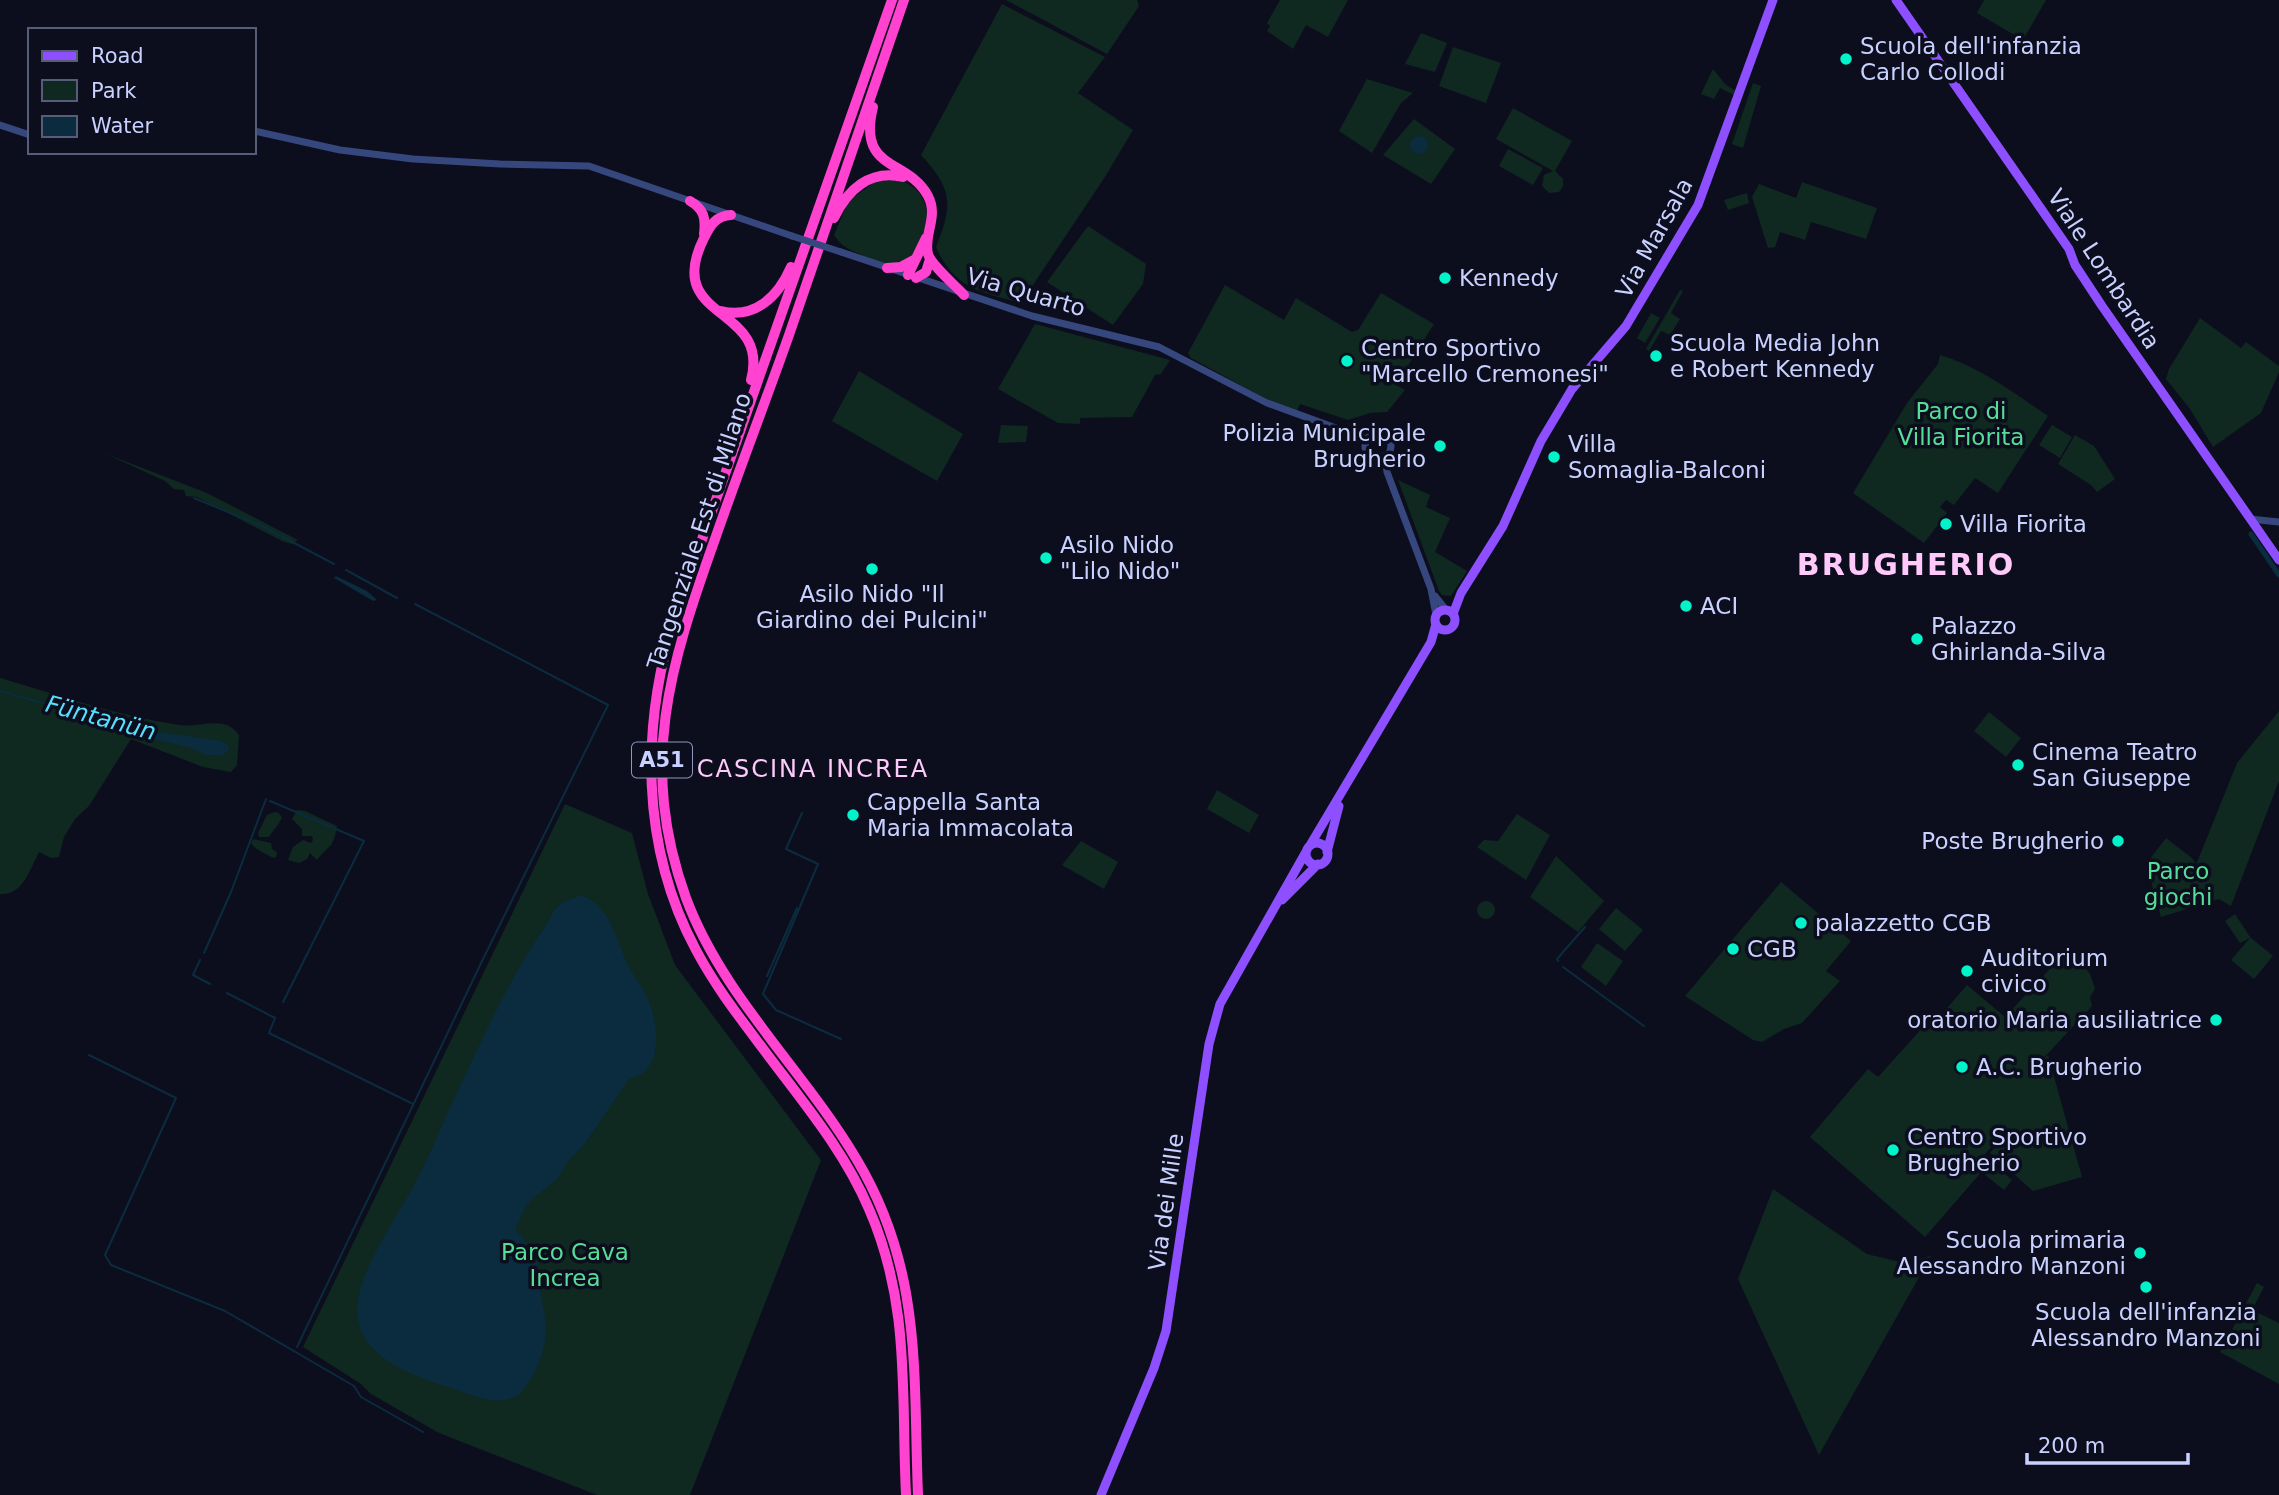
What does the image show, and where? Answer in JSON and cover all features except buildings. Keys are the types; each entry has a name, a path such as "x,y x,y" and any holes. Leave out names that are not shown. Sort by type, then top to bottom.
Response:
{"highway":[{"name":"Tangenziale Est di Milano","path":"892,0 678,607 661,670 653,718 651,752 652,802 656,831 672,893 684,925 728,1002 832,1142 855,1180 877,1228 890,1267 900,1322 906,1495"},
{"name":"Tangenziale Est di Milano","path":"904,0 788,338 681,636 664,720 662,760 663,794 679,875 704,940 735,990 850,1148 892,1233 911,1313 918,1495"},
{"path":"896,24 872,113 870,132 879,156 914,180 930,202 930,259 926,272 912,277"},
{"path":"788,338 834,219 848,196 863,182 876,176 896,175 914,180"},
{"path":"685,199 711,215 731,215"},
{"path":"711,215 695,261 694,279 703,299 746,334 754,356 753,374 733,450"},
{"path":"912,277 916,258 931,229"},
{"path":"718,311 745,313 765,303 783,282 811,230"},
{"path":"887,268 901,267 916,258"},
{"path":"930,259 964,295"}],"main road":[{"name":"Via Marsala","path":"1448,611 1503,526 1541,441 1572,388 1626,326 1698,205 1773,0"},
{"name":"Viale Lombardia","path":"1896,0 2070,250 2080,274 2279,560"},
{"name":"Via dei Mille","path":"1101,1495 1156,1362 1166,1331 1215,1018 1222,1000 1308,848 1433,639 1439,623 1454,626 1456,620 1448,611"},
{"path":"1439,623 1448,611"},
{"name":"Via dei Mille","path":"1327,852 1336,814 1349,782"},
{"path":"1318,843 1324,846 1327,852 1325,860 1318,864 1308,861 1308,848 1318,843"},
{"name":"Via dei Mille","path":"1269,918 1286,895 1318,864"}],"street":[{"path":"0,125 28,134"},
{"path":"256,131 340,150 413,159 589,166 685,199"},
{"name":"Via Quarto","path":"731,215 964,295 1032,316 1159,348 1263,401 1365,442"},
{"path":"1387,472 1366,452 1365,442 1375,433 1386,436 1390,447 1385,456 1387,472 1431,589 1439,623"},
{"path":"1371,457 1378,459 1385,456"},
{"path":"2250,519 2279,522"},
{"path":"1431,589 1448,611"}],"green space":[{"path":"1006,0 1137,0 1139,6 1107,54"},
{"path":"1280,0 1348,0 1328,37 1306,25 1293,49 1267,31 1270,26 1267,23"},
{"path":"1984,0 2046,0 2023,40 1977,13"},
{"path":"1002,4 1105,57 1078,93 1133,130 1021,303 971,287 961,281 943,261 936,247 945,219 947,198 939,178 921,155"},
{"path":"1421,33 1447,43 1435,72 1405,64"},
{"path":"1453,47 1501,63 1486,103 1439,86"},
{"path":"1713,69 1726,85 1736,91 1734,95 1720,88 1714,99 1701,94"},
{"path":"1367,79 1413,93 1401,103 1372,153 1339,131"},
{"path":"1753,83 1761,86 1743,148 1732,144"},
{"path":"1513,108 1572,141 1555,171 1563,179 1559,192 1549,193 1542,186 1544,175 1553,171 1496,139"},
{"path":"1414,119 1455,149 1431,184 1383,155"},
{"path":"1508,149 1543,168 1533,185 1499,166"},
{"path":"882,178 896,179 916,190 923,198 926,208 925,232 919,245 910,258 900,264 868,258 847,248 834,235 849,200"},
{"path":"1802,182 1877,208 1866,239 1811,222 1805,240 1780,232 1775,247 1768,248 1752,197 1759,184 1796,198"},
{"path":"1747,193 1749,203 1728,210 1724,200"},
{"path":"1088,226 1146,264 1143,284 1113,325 1047,282"},
{"name":"Centro Sportivo \"Marcello Cremonesi\"","path":"1225,285 1284,320 1296,298 1352,332 1358,330 1381,293 1434,324 1396,385 1405,390 1387,412 1370,413 1348,420 1300,404 1297,411 1268,400 1191,358 1188,353"},
{"path":"1680,290 1683,291 1671,313 1680,319 1670,335 1661,331 1649,351 1646,349"},
{"path":"1651,313 1660,318 1645,343 1637,338"},
{"path":"2200,318 2241,348 2246,342 2279,366 2279,372 2261,413 2213,447 2190,409 2166,379 2169,369"},
{"path":"1035,324 1170,360 1161,374 1155,375 1132,417 1080,418 1080,424 1058,423 998,389"},
{"name":"Parco di Villa Fiorita","path":"1940,355 1983,374 2048,416 1998,493 1975,478 1954,505 1946,500 1940,507 1947,513 1924,543 1853,493 1907,403 1938,364"},
{"path":"859,371 963,434 937,481 832,421"},
{"path":"1001,425 1028,426 1026,442 998,443"},
{"path":"2052,425 2072,437 2060,458 2039,445"},
{"path":"2075,435 2094,446 2115,479 2097,492 2091,485 2058,464"},
{"path":"104,453 207,493 298,540 292,544 282,541 197,497 186,496 184,490 174,489 165,481"},
{"path":"1398,480 1430,495 1426,507 1450,518 1435,552 1467,571 1451,596 1442,595 1439,591"},
{"path":"0,678 89,705 156,721 179,725 227,725 239,735 237,765 231,772 203,767 131,739 89,806 75,819 64,837 59,857 51,858 39,852 20,886 15,891 0,894"},
{"name":"Parco giochi","path":"2279,711 2279,781 2231,906 2219,899 2161,917 2146,864 2166,838 2192,858 2196,865 2237,763"},
{"path":"1989,712 2021,738 2006,757 1974,731"},
{"path":"1217,790 1259,815 1249,833 1207,809"},
{"name":"Parco Cava Increa","path":"565,804 632,833 648,894 675,965 821,1160 690,1495 597,1495 439,1433 371,1394 361,1384 303,1347"},
{"path":"297,810 337,826 332,843 317,860 310,853 307,859 299,863 288,860 293,847 303,840 311,843 313,840 312,836 302,836 302,829 292,819"},
{"path":"275,812 282,818 279,823 269,837 259,837 258,833 267,815"},
{"path":"1517,814 1550,835 1526,880 1477,847 1484,840 1498,841"},
{"path":"253,839 271,843 272,849 277,852 276,857 273,858 255,848 251,843"},
{"path":"1081,841 1118,862 1104,889 1062,865"},
{"path":"1556,856 1604,901 1578,932 1530,897"},
{"path":"1781,882 1851,941 1826,971 1840,981 1802,1023 1784,1029 1762,1042 1753,1040 1685,996"},
{"path":"1482,901 1490,901 1495,910 1493,917 1482,919 1477,914 1477,906"},
{"path":"1616,908 1643,930 1625,951 1599,929"},
{"path":"2235,914 2250,937 2273,956 2254,979 2231,960 2250,938 2240,943 2225,921"},
{"path":"1597,943 1623,961 1606,986 1581,967"},
{"path":"2071,949 2090,974 2095,989 2090,997 2092,1006 2039,1063 2048,1055 2082,1177 2033,1191 1990,1153 2005,1136 2003,1134 1977,1163 1984,1169 1925,1237 1810,1137 1868,1069 1878,1077 1924,1026 1929,1029 1967,985 2005,1017"},
{"path":"1993,1164 2012,1180 2004,1190 1984,1174"},
{"path":"1773,1189 1867,1254 1904,1263 1931,1256 1819,1455 1738,1279"},
{"path":"2257,1283 2264,1287 2252,1310 2279,1323 2279,1384 2220,1352"}],"water":[{"path":"1419,136 1425,139 1428,145 1425,151 1419,154 1413,151 1410,145 1413,139"},
{"path":"336,576 367,591 377,600 373,601 334,578"},
{"path":"131,724 144,730 217,740 229,747 222,756 206,755 191,748 139,735 123,725"},
{"path":"582,895 606,916 628,965 647,997 655,1024 656,1048 648,1068 629,1079 557,1179 525,1207 515,1230 531,1250 538,1266 546,1325 545,1343 532,1377 520,1393 507,1399 484,1399 421,1378 388,1361 374,1350 364,1336 358,1320 358,1301 373,1258 420,1174 510,984 556,908"}],"waterway":[{"path":"194,498 262,526 334,564"},
{"path":"2251,534 2279,575"},
{"path":"346,570 397,598"},
{"path":"297,1347 608,705 415,604"},
{"name":"Füntanün","path":"0,691 123,726"},
{"path":"204,953 231,892 266,799"},
{"path":"270,801 364,841 283,1002"},
{"path":"802,813 786,849 818,864 763,994 776,1010 841,1039"},
{"path":"767,976 797,908"},
{"path":"1558,961 1585,927"},
{"path":"200,960 193,975 210,984"},
{"path":"1563,967 1644,1026"},
{"path":"227,993 275,1018 269,1033 413,1104"},
{"path":"89,1055 176,1098 105,1255 111,1265 225,1311 354,1386 361,1397 423,1432"}],"place":[{"name":"Scuola dell'infanzia Carlo Collodi","path":"1846,59"},
{"name":"Kennedy","path":"1445,278"},
{"name":"Scuola Media John e Robert Kennedy","path":"1656,356"},
{"name":"Centro Sportivo \"Marcello Cremonesi\"","path":"1347,361"},
{"name":"Polizia Municipale Brugherio","path":"1440,446"},
{"name":"Villa Somaglia-Balconi","path":"1554,457"},
{"name":"Villa Fiorita","path":"1946,524"},
{"name":"Asilo Nido \"Lilo Nido\"","path":"1046,558"},
{"name":"Asilo Nido \"Il Giardino dei Pulcini\"","path":"872,569"},
{"name":"ACI","path":"1686,606"},
{"name":"Palazzo Ghirlanda-Silva","path":"1917,639"},
{"name":"Cinema Teatro San Giuseppe","path":"2018,765"},
{"name":"Cappella Santa Maria Immacolata","path":"853,815"},
{"name":"Poste Brugherio","path":"2118,841"},
{"name":"palazzetto CGB","path":"1801,923"},
{"name":"CGB","path":"1733,949"},
{"name":"Auditorium civico","path":"1967,971"},
{"name":"oratorio Maria ausiliatrice","path":"2216,1020"},
{"name":"A.C. Brugherio","path":"1962,1067"},
{"name":"Centro Sportivo Brugherio","path":"1893,1150"},
{"name":"Scuola primaria Alessandro Manzoni","path":"2140,1253"},
{"name":"Scuola dell'infanzia Alessandro Manzoni","path":"2146,1287"}],"district":[{"name":"BRUGHERIO","path":"1906,564"},
{"name":"CASCINA INCREA","path":"813,769"}]}
